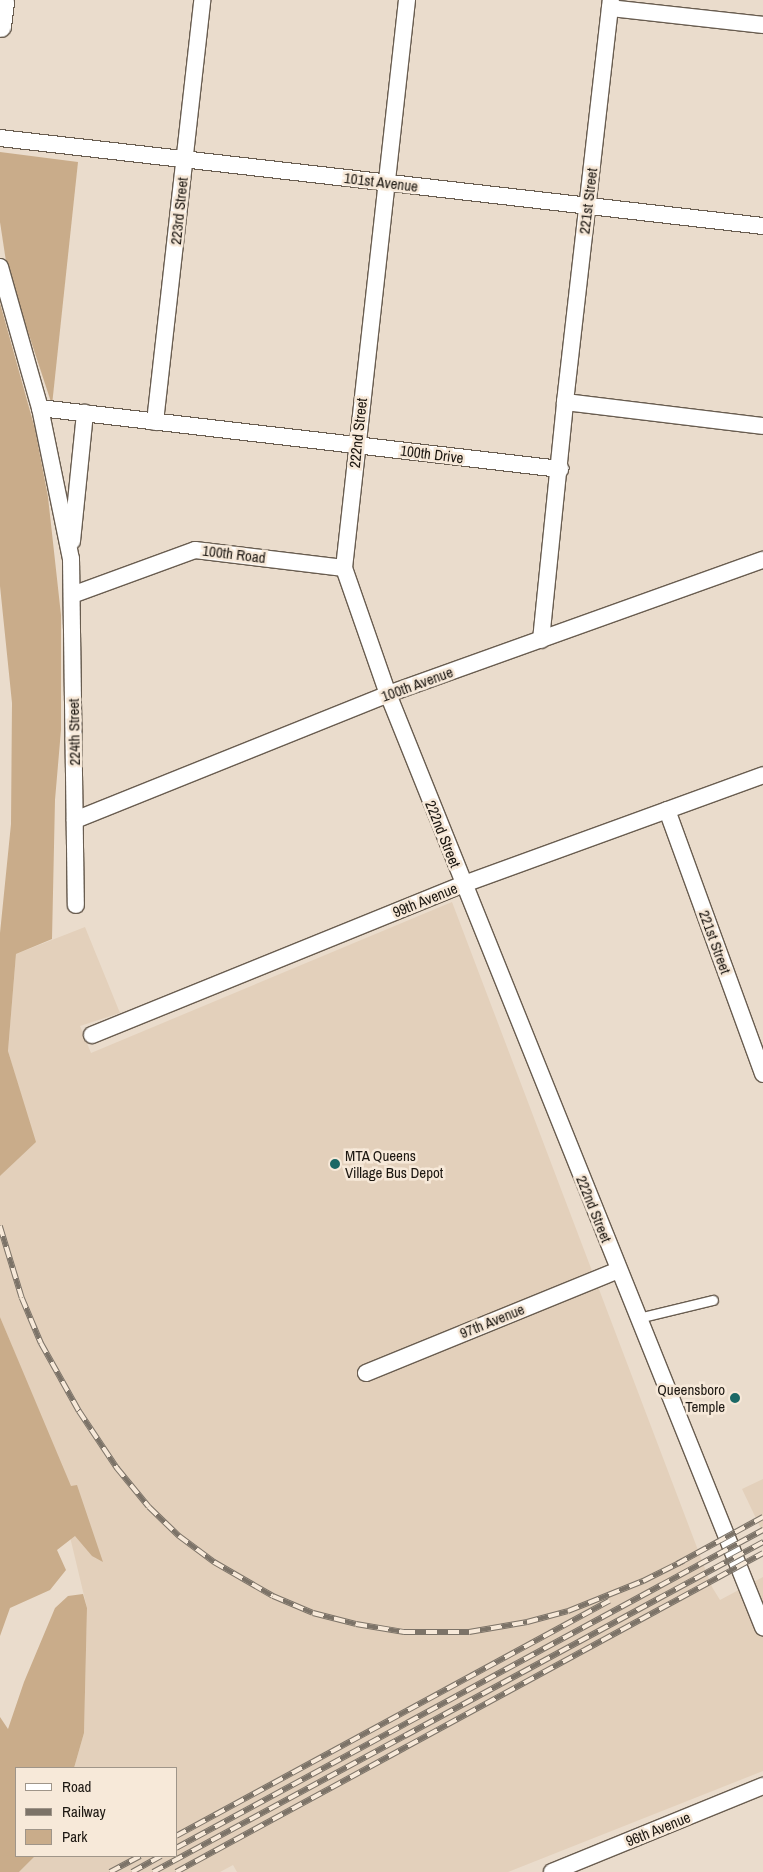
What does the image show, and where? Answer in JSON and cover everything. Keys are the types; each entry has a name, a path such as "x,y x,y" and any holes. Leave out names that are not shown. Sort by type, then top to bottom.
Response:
{"street":[{"path":"0,26 3,0"},
{"name":"223rd Street","path":"155,422 202,0"},
{"name":"222nd Street","path":"407,0 344,568 388,694 763,1627"},
{"path":"610,4 763,25"},
{"name":"221st Street","path":"565,402 610,4"},
{"name":"101st Avenue","path":"0,138 763,226"},
{"name":"224th Street","path":"0,267 40,408 71,559"},
{"path":"541,640 560,469 565,402 763,426"},
{"name":"100th Drive","path":"40,408 560,469"},
{"name":"224th Street","path":"76,905 71,559 85,413"},
{"name":"100th Road","path":"72,595 195,550 344,568"},
{"name":"100th Avenue","path":"75,820 388,694 763,560"},
{"name":"99th Avenue","path":"92,1035 464,884 763,775"},
{"name":"221st Street","path":"667,810 763,1074"},
{"name":"97th Avenue","path":"366,1373 618,1270"},
{"name":"96th Avenue","path":"552,1872 763,1786"}],"lane":[{"path":"638,1318 713,1300"}],"shaded area":[{"path":"452,902 712,1587 720,1600 763,1577 763,1771 508,1872 237,1872 233,1865 220,1872 19,1872 34,1857 178,1857 178,1767 74,1767 84,1733 87,1608 60,1495 23,1373 0,1317 0,1176 35,1142 8,1051 16,954 85,927 120,1013 80,1026 91,1053"},
{"path":"763,1479 763,1533 742,1489"}],"green space":[{"path":"0,152 78,162 52,405 7,268 0,222"},
{"path":"0,303 35,429 48,497 61,615 61,730 55,800 52,939 16,954 8,1051 36,1142 0,1176 0,933 11,824 12,703 0,586"},
{"path":"0,1317 71,1486 77,1485 103,1562 92,1556 75,1536 57,1550 66,1570 50,1590 10,1608 0,1636"},
{"path":"83,1594 87,1608 84,1733 74,1767 15,1767 15,1857 34,1857 19,1872 0,1872 0,1717 8,1729 24,1682 55,1608 68,1596"}],"railway":[{"path":"0,1226 22,1298 41,1343 79,1411 117,1468 149,1507 179,1536 214,1562 273,1596 313,1613 356,1624 404,1632 469,1632 527,1622 568,1611 643,1581 683,1561"},
{"path":"677,1564 763,1517"},
{"path":"178,1847 763,1530"},
{"path":"153,1872 763,1542"},
{"path":"176,1872 763,1553"},
{"path":"178,1835 609,1601"},
{"path":"110,1872 138,1857"},
{"path":"132,1872 159,1857"}],"place":[{"name":"MTA Queens Village Bus Depot","path":"335,1164"},
{"name":"Queensboro Temple","path":"735,1398"}]}
